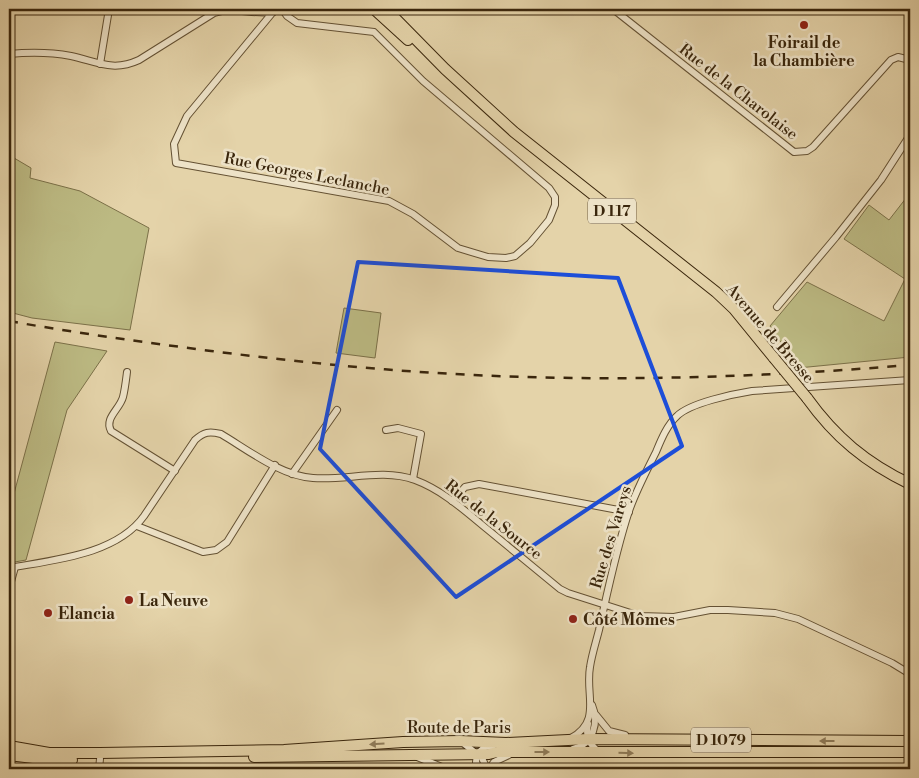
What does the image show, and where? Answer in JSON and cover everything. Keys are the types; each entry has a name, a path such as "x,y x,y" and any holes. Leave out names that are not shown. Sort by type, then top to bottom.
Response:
{"main road":[{"name":"Avenue de Bresse","path":"374,9 396,31 445,69"},
{"name":"Avenue de Bresse","path":"386,9 445,69 514,132 716,292 734,309 830,428 844,442 880,468 910,484"},
{"name":"Route de Paris","path":"9,746 49,753 100,753 284,750 404,742 506,742 588,739 910,741"},
{"name":"Route de Paris","path":"9,755 99,764 519,752 910,752"}],"street":[{"path":"100,64 109,9"},
{"path":"9,54 46,53 71,56 108,66 119,66 134,62 222,10 264,13 281,9"},
{"name":"Rue Georges Leclanche","path":"273,12 187,116 174,144 176,163 389,201 413,214 458,248 488,256 506,258 515,256 530,243 549,220 555,197 549,188 423,81 374,32 297,23 281,9"},
{"name":"Rue de la Charolaise","path":"613,9 794,152 806,151 813,147 891,60 898,58 910,60"},
{"path":"777,307 881,180 910,135"},
{"path":"127,372 122,399 109,420 111,431 174,471"},
{"name":"Rue des Vareys","path":"588,739 586,731 591,702 589,675 604,605 629,512 672,421 688,409 738,393 910,380"},
{"path":"292,474 337,410"},
{"path":"386,430 398,428 421,434 413,479"},
{"name":"Rue de la Source","path":"12,567 84,553 102,547 121,537 137,526 195,440 211,431 221,434 292,474 311,478 397,476 413,479 430,486 452,500 560,589 604,605 640,616 657,618 674,617 710,610 785,615 892,663 910,674"},
{"path":"137,526 203,552 216,550 228,542 275,466"},
{"path":"452,500 466,487 479,484 629,512"},
{"path":"9,589 12,567"},
{"name":"Rue des Vareys","path":"591,702 596,715 612,733 658,740"},
{"path":"560,752 580,747 588,739 595,726 596,715"},
{"path":"566,741 581,732 588,723"},
{"path":"588,739 599,752"},
{"path":"460,741 482,758 488,769 498,759 519,752"},
{"path":"479,769 476,762 477,754 485,747 506,742"},
{"path":"411,755 447,769"}],"highlighted area":[{"path":"358,262 618,278 682,446 456,597 320,449"}],"shaded area":[{"path":"9,155 31,168 30,178 80,191 149,228 130,330 32,318 9,312"},
{"path":"910,193 910,357 798,368 770,326 807,282 884,321 905,279 844,239 869,205 889,220"},
{"path":"344,308 381,313 375,358 336,353"},
{"path":"55,342 107,351 67,410 26,560 9,563 9,512"}],"railway":[{"path":"9,321 244,355 375,369 474,375 583,378 692,377 801,373 910,365"}],"place":[{"name":"Foirail de la Chambière","path":"804,25"},
{"name":"La Neuve","path":"129,600"},
{"name":"Elancia","path":"48,613"},
{"name":"Côté Mômes","path":"573,619"}]}
